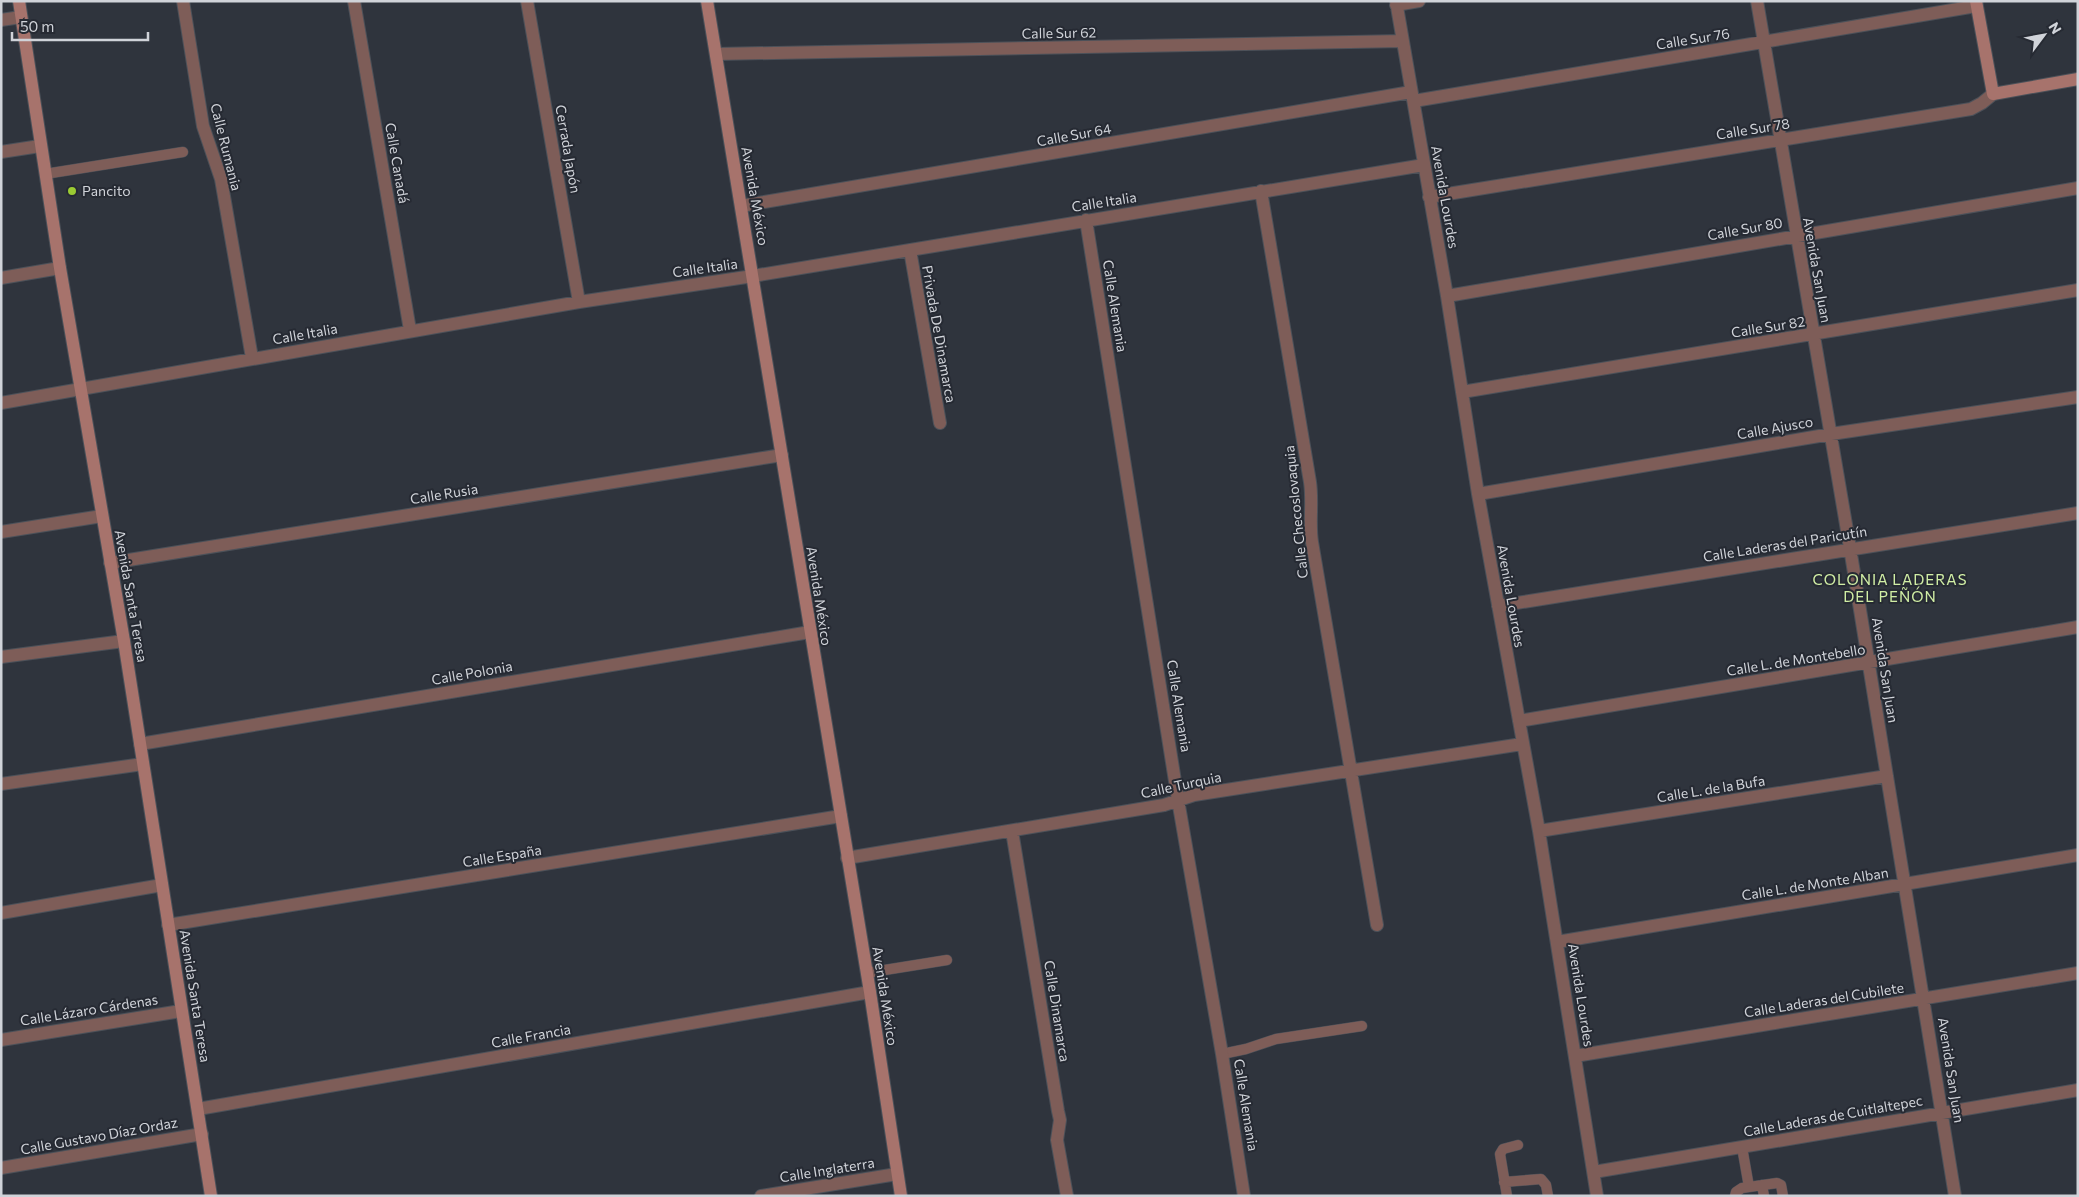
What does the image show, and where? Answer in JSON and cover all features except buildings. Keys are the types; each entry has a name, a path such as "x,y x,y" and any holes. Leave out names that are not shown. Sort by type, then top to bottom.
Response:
{"street":[{"name":"Avenida Santa Teresa","path":"19,1 40,146 80,390 124,640 211,1196"},
{"name":"Calle Rumania","path":"183,1 203,126 221,179 252,358"},
{"name":"Calle Canadá","path":"354,1 410,330"},
{"name":"Cerrada Japón","path":"527,1 579,302"},
{"name":"Avenida México","path":"706,1 870,992 901,1196"},
{"path":"1396,3 1419,1"},
{"name":"Avenida San Juan","path":"1757,1 1925,1000 1955,1196"},
{"name":"Avenida Lourdes","path":"1396,3 1478,494 1539,831 1597,1196"},
{"path":"1976,4 1993,94"},
{"name":"Calle Sur 76","path":"1412,97 1765,42 1976,4"},
{"path":"1,20 21,16"},
{"name":"Calle Sur 62","path":"716,54 1403,41"},
{"name":"Calle Sur 78","path":"1429,197 1971,108 1982,103 1993,94 2078,79"},
{"name":"Calle Sur 64","path":"741,206 1412,97"},
{"path":"1,152 40,146"},
{"name":"Calle Italia","path":"1,403 410,330 753,276 1424,165"},
{"name":"Calle Sur 80","path":"1446,296 2078,188"},
{"name":"Calle Checoslovaquia","path":"1261,191 1310,482 1312,496 1310,528 1312,542 1377,925"},
{"name":"Calle Alemania","path":"1086,220 1178,800 1222,1054 1244,1196"},
{"name":"Privada De Dinamarca","path":"910,250 940,423"},
{"path":"1,278 60,268"},
{"name":"Calle Sur 82","path":"1462,392 2078,290"},
{"name":"Calle Ajusco","path":"1478,494 1831,434 2078,397"},
{"name":"Calle Rusia","path":"110,562 782,455"},
{"name":"Calle Laderas del Paricutín","path":"1498,606 1850,548 2078,513"},
{"path":"1,532 102,516"},
{"name":"Calle L. de Montebello","path":"1518,720 2078,628"},
{"name":"Calle Polonia","path":"140,744 810,632"},
{"path":"1,657 124,640"},
{"name":"Calle Turquia","path":"847,858 1164,805 1194,795 1522,744"},
{"path":"1,784 143,764"},
{"name":"Calle L. de la Bufa","path":"1539,831 1887,776"},
{"name":"Calle España","path":"168,925 841,816"},
{"name":"Calle Dinamarca","path":"1012,831 1060,1120 1057,1140 1067,1196"},
{"name":"Calle L. de Monte Alban","path":"1557,942 2078,855"},
{"path":"1,912 162,885"},
{"name":"Calle Laderas del Cubilete","path":"1575,1056 1925,1000 2078,973"},
{"name":"Calle Francia","path":"198,1109 870,992"},
{"name":"Calle Lázaro Cárdenas","path":"1,1040 181,1011"},
{"name":"Calle Laderas de Cuitlaltepec","path":"1594,1172 2078,1090"},
{"name":"Calle Gustavo Díaz Ordaz","path":"1,1168 202,1134"},
{"name":"Calle Inglaterra","path":"761,1196 897,1174"}],"lane":[{"path":"45,174 183,152"},
{"path":"866,973 946,960"},
{"path":"1222,1054 1246,1050 1276,1039 1362,1026"},
{"path":"1507,1196 1500,1154 1503,1149 1518,1145"},
{"path":"1742,1147 1749,1187"},
{"path":"1504,1182 1541,1179 1546,1185 1548,1196"},
{"path":"1735,1196 1738,1190 1779,1184 1783,1196"},
{"path":"1762,1185 1764,1196"}],"place":[{"name":"Pancito","path":"72,191"}],"district":[{"name":"COLONIA LADERAS DEL PEÑÓN","path":"1890,588"}]}
